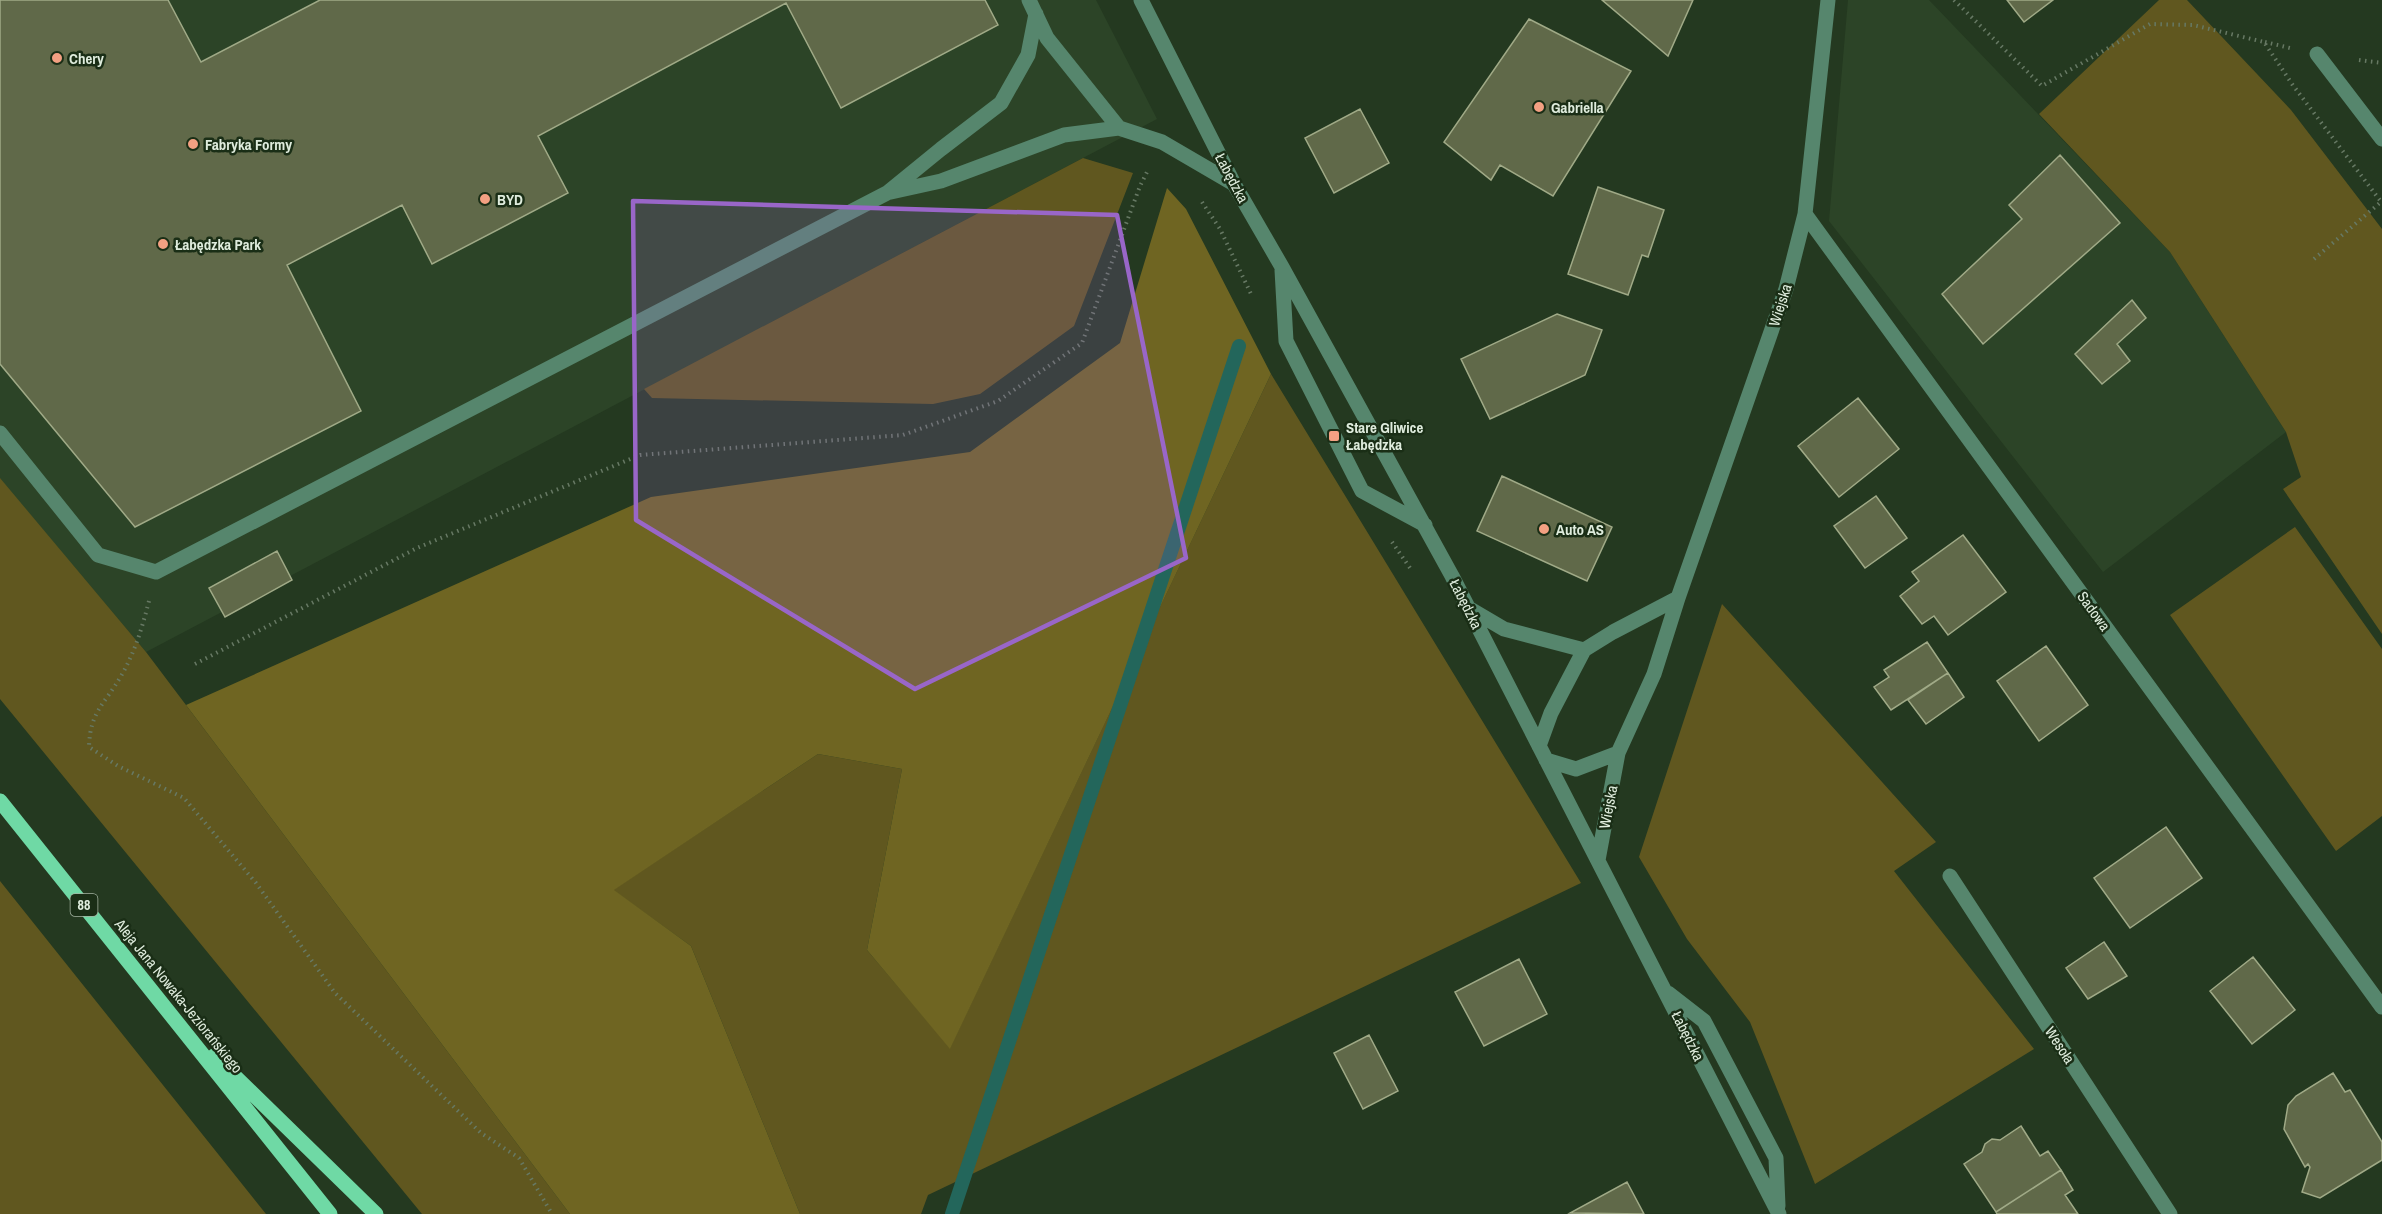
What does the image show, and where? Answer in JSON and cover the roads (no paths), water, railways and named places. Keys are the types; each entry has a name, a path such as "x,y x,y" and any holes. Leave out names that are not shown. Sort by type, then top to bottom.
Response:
{"main road":[{"name":"Aleja Jana Nowaka-Jeziorańskiego","path":"0,801 330,1214"},
{"path":"167,1010 376,1214"}],"street":[{"path":"1029,0 1047,38 1119,128"},
{"name":"Łabędzka","path":"1141,0 1233,184 1282,267 1469,608 1779,1213"},
{"name":"Wiejska","path":"1598,860 1618,753 1644,699 1786,289 1805,214 1828,0"},
{"path":"0,433 98,555 156,572 887,193 1001,103 1028,56 1036,14"},
{"path":"2317,54 2382,139"},
{"path":"887,193 941,181 1064,135 1119,128 1162,142 1233,184"},
{"name":"Sadowa","path":"1805,214 2382,1007"},
{"path":"1282,267 1286,341 1362,491 1425,525"},
{"path":"1618,753 1576,769 1542,753 1551,713 1584,650 1678,598"},
{"path":"1469,608 1504,629 1584,650"},
{"name":"Wesoła","path":"1950,876 2170,1214"},
{"path":"1664,989 1704,1021 1776,1158 1779,1213"}],"waterway":[{"path":"952,1214 1239,346"}],"place":[{"name":"Chery","path":"57,58"},
{"name":"Gabriella","path":"1539,107"},
{"name":"Fabryka Formy","path":"193,144"},
{"name":"BYD","path":"485,199"},
{"name":"Łabędzka Park","path":"163,244"},
{"name":"Stare Gliwice Łabędzka","path":"1334,436"},
{"name":"Auto AS","path":"1544,529"}]}
